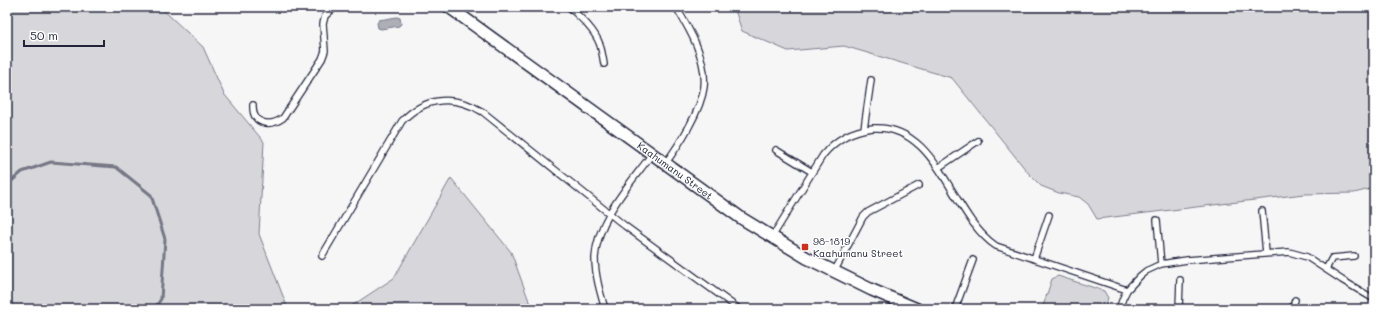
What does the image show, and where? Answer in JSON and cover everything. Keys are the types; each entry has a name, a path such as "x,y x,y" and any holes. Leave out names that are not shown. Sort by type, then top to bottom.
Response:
{"street":[{"name":"Kaahumanu Street","path":"449,7 719,203 807,258 895,303 917,309"}],"lane":[{"path":"253,106 256,118 261,122 271,124 283,118 322,59 325,51 323,24 325,16 335,7"},
{"path":"569,7 583,21 600,44 604,64"},
{"path":"665,164 694,116 702,97 704,87 704,77 700,55 688,28 676,7"},
{"path":"864,129 871,80"},
{"path":"322,256 402,121 422,106 440,101 457,101 471,105 483,112 609,213 739,309"},
{"path":"772,237 812,172 830,146 845,136 864,129 877,128 892,130 907,135 923,148 938,168 972,223 983,236 996,246 1127,290"},
{"path":"938,168 978,142"},
{"path":"776,150 812,172"},
{"path":"605,309 598,283 595,257 600,234 609,213 652,154"},
{"path":"834,272 862,217 868,212 919,185"},
{"path":"1262,211 1266,253"},
{"path":"1034,259 1049,215"},
{"path":"1157,220 1161,264"},
{"path":"1119,309 1122,298 1127,290 1140,276 1161,264 1281,252 1296,253 1306,257 1374,299"},
{"path":"1326,269 1332,258 1354,256"},
{"path":"955,309 973,260"},
{"path":"1179,309 1180,280"},
{"path":"1292,309 1295,300"}],"shaded area":[{"path":"7,7 160,7 203,47 224,94 264,142 259,234 288,309 7,309"},
{"path":"734,7 1374,7 1374,188 1354,193 1304,194 1097,219 1088,204 1079,197 1059,193 1041,186 1030,175 952,78 844,46 788,51 742,31"},
{"path":"397,17 400,18 401,24 399,26 381,29 378,28 377,23 379,20"},
{"path":"451,178 511,252 532,309 347,309 394,278"},
{"path":"1058,276 1104,291 1108,298 1104,309 1042,309 1052,279"}],"waterway":[{"path":"7,185 22,172 51,162 116,167 151,195 165,239 161,299 154,309"}],"place":[{"name":"98-1819 Kaahumanu Street","path":"805,247"}]}
